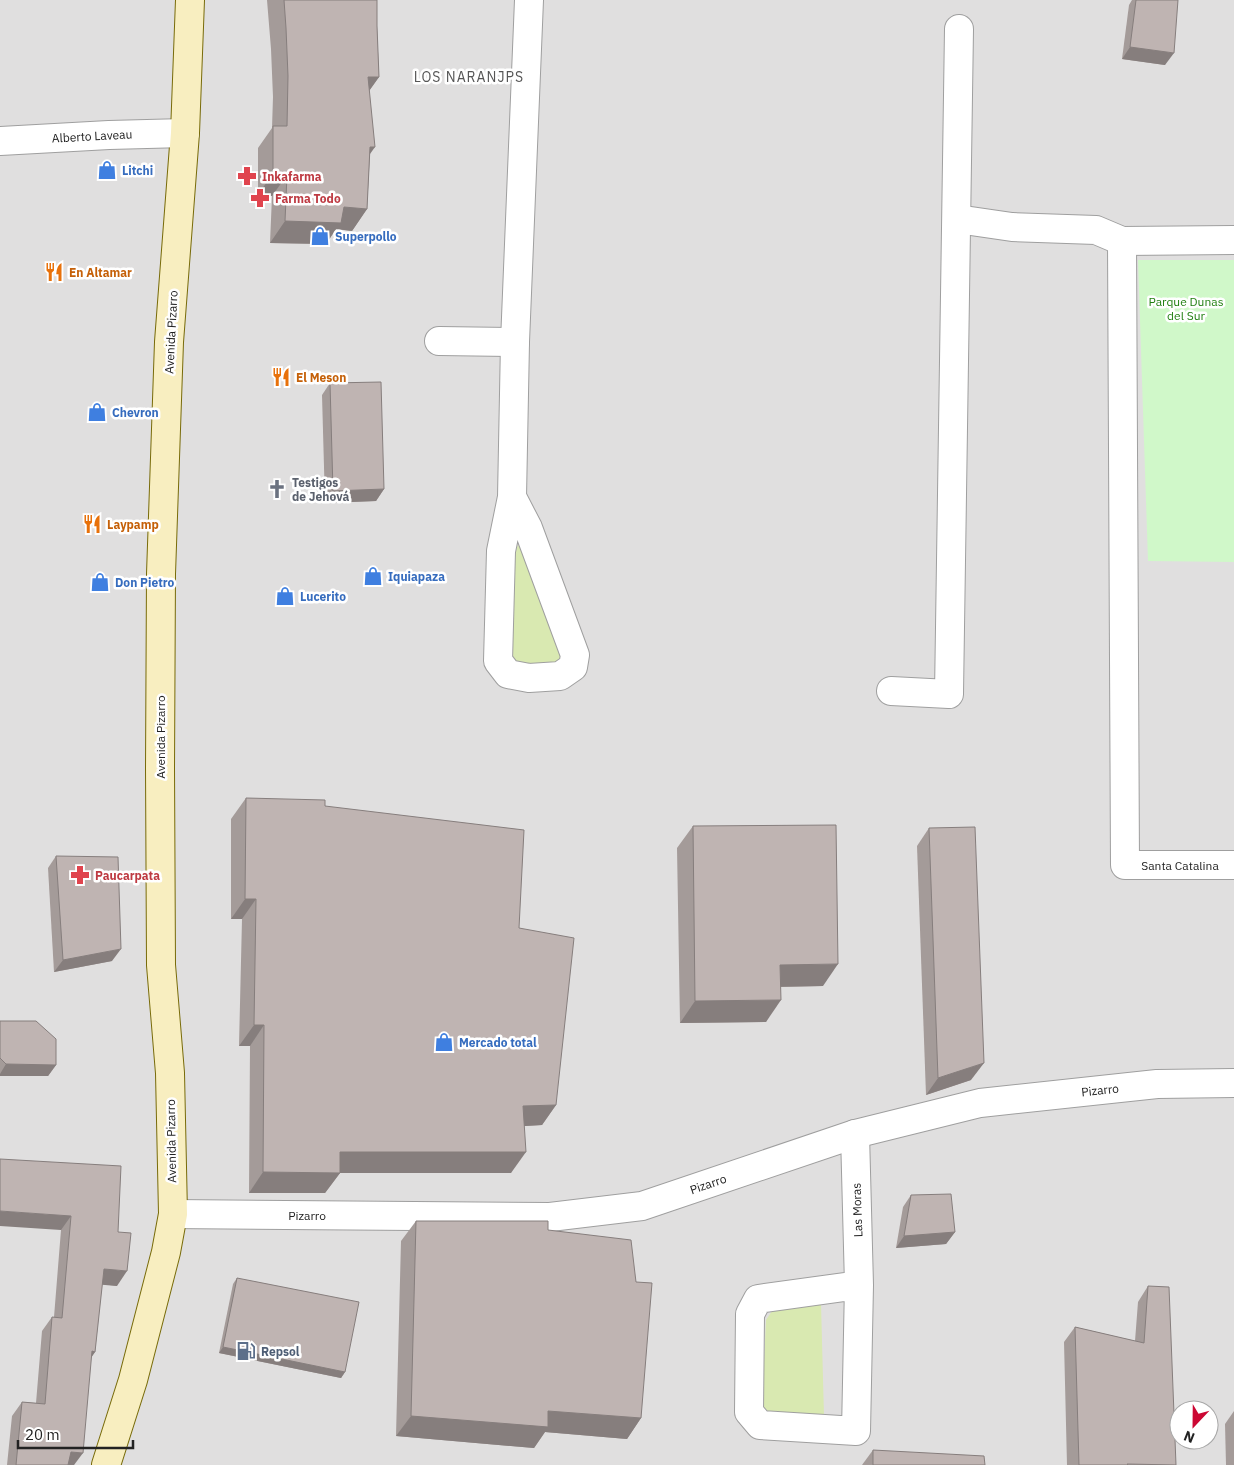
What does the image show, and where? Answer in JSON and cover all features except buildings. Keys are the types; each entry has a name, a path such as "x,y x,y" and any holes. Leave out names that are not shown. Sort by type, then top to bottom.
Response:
{"main road":[{"name":"Avenida Pizarro","path":"106,1465 133,1380 166,1252 173,1214 170,1073 162,965 160,778 161,584 169,342 185,133 190,0"}],"street":[{"path":"512,497 528,528 575,655 573,667 560,676 529,678 508,674 498,662 501,551 512,497 515,342 529,0"},
{"path":"891,691 949,694 959,29"},
{"name":"Alberto Laveau","path":"0,142 109,135 185,133"},
{"path":"956,219 1012,227 1096,230 1122,241 1234,240"},
{"name":"Santa Catalina","path":"1122,241 1125,865 1234,865"},
{"path":"439,341 515,342"},
{"name":"Pizarro","path":"173,1214 540,1217 642,1206 855,1134 980,1103 1157,1084 1234,1083"},
{"name":"Las Moras","path":"855,1134 859,1285 856,1431 760,1425 749,1412 750,1314 758,1299 859,1285"}],"shaded area":[{"path":"0,0 1234,0 1234,1465 0,1465"}],"green space":[{"name":"Parque Dunas del Sur","path":"1138,260 1234,260 1234,562 1148,561"},
{"path":"518,545 525,552 566,662 527,666 514,661 510,653 513,560"},
{"path":"821,1303 824,1416 768,1411 762,1406 766,1320 772,1311"}],"place":[{"name":"Litchi","path":"107,170"},
{"name":"Inkafarma","path":"247,176"},
{"name":"Farma Todo","path":"260,198"},
{"name":"Superpollo","path":"320,236"},
{"name":"En Altamar","path":"54,272"},
{"name":"El Meson","path":"281,377"},
{"name":"Chevron","path":"97,412"},
{"name":"Testigos de Jehová","path":"277,489"},
{"name":"Laypamp","path":"92,524"},
{"name":"Iquiapaza","path":"373,576"},
{"name":"Don Pietro","path":"100,582"},
{"name":"Lucerito","path":"285,596"},
{"name":"Paucarpata","path":"80,875"},
{"name":"Mercado total","path":"444,1042"},
{"name":"Repsol","path":"246,1351"}],"district":[{"name":"LOS NARANJPS","path":"469,77"}]}
